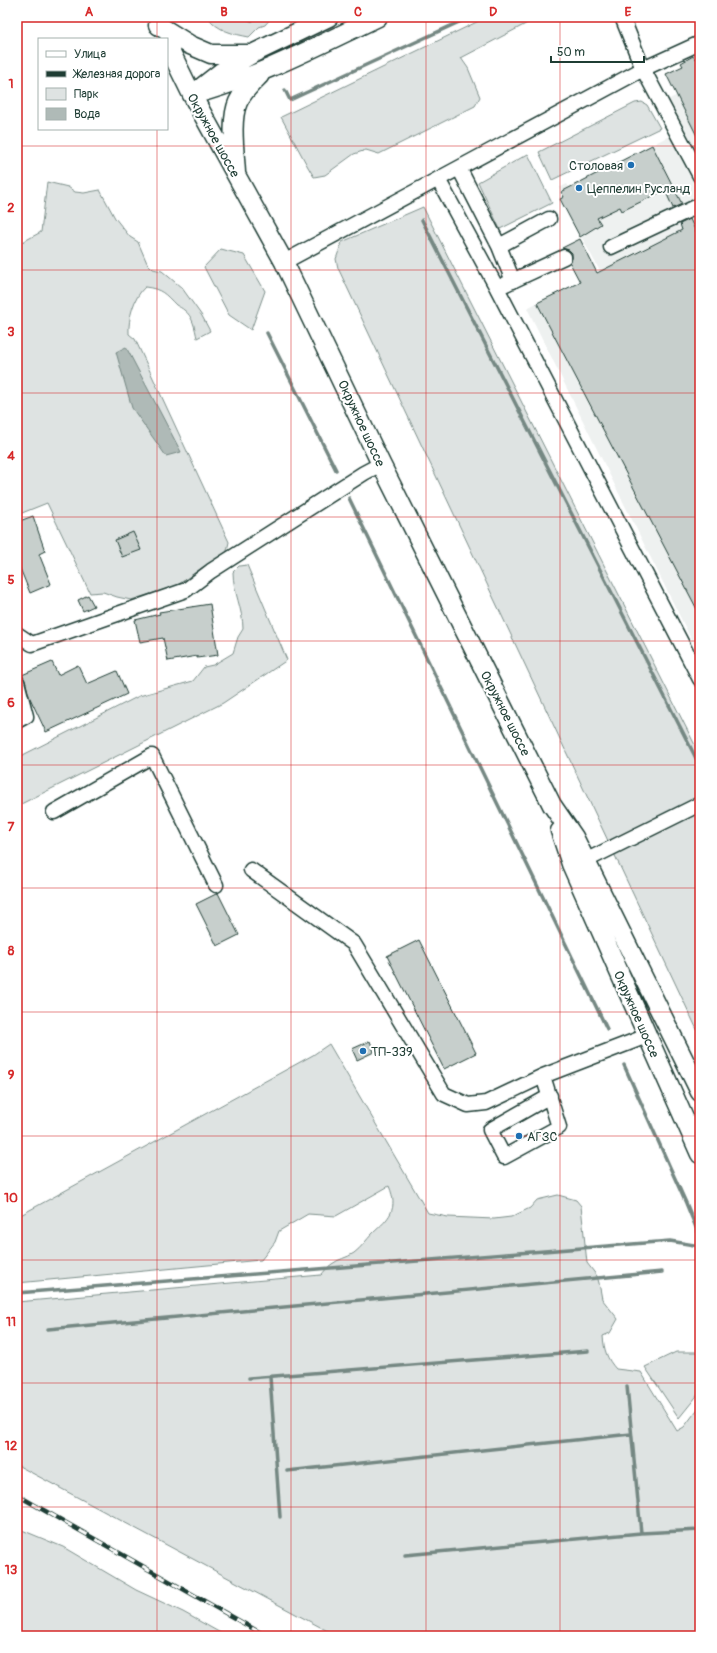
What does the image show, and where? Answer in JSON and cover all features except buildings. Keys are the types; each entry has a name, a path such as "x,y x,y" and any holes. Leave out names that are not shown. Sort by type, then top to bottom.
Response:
{"main road":[{"path":"192,95 221,72 254,53 329,17"},
{"path":"192,95 220,88 263,72 378,17"},
{"path":"159,27 190,45 211,54 243,55 254,53"},
{"name":"Окружное шоссе","path":"168,46 192,95 284,262 381,464 552,805 574,837 700,1092"},
{"path":"236,176 234,113 244,91 263,72"},
{"name":"Окружное шоссе","path":"552,805 571,864 700,1154"}],"lane":[{"path":"622,17 643,69 700,176"},
{"path":"284,262 643,69 700,43"},
{"path":"459,168 499,246 513,281"},
{"path":"438,179 497,288 700,679"},
{"path":"611,247 700,204"},
{"path":"499,246 549,219"},
{"path":"497,288 564,257"},
{"path":"17,643 32,644 186,590 224,563 364,473 381,464"},
{"path":"17,634 32,644"},
{"path":"17,682 26,716 17,720"},
{"path":"54,812 152,756 216,885"},
{"path":"585,861 700,804"},
{"path":"251,870 354,944 444,1094 468,1105 486,1103 543,1076 647,1036"},
{"path":"543,1076 550,1096 559,1127 504,1157 490,1130 550,1096"}],"shaded area":[{"path":"700,84 700,657 527,308 600,271 560,198 563,196 559,188 567,184 569,187 669,136 653,107"}],"green space":[{"path":"208,17 272,17 265,25 259,27 249,37 221,29"},
{"path":"487,17 539,17 461,58 468,68 480,97 475,106 379,154 366,150 354,154 325,175 314,177 281,117"},
{"path":"642,102 647,105 660,128 552,180 539,152 635,103"},
{"path":"528,154 552,203 500,229 478,182"},
{"path":"47,182 68,187 75,192 84,193 100,190 115,218 130,237 138,242 147,263 153,269 162,271 182,288 202,316 210,331 197,338 190,316 163,293 155,289 145,287 141,291 132,308 129,334 135,339 229,542 226,555 203,567 176,586 131,600 103,592 90,593 47,503 17,515 17,245 41,232"},
{"path":"423,207 700,755 700,1036 338,268 336,259 342,242"},
{"path":"221,249 244,255 265,291 251,330 229,315 204,267"},
{"path":"247,565 287,660 223,703 17,806 17,758 139,696 193,681 204,667 213,665 233,653 238,637 243,629 243,622 233,579 233,572 239,566"},
{"path":"329,1044 428,1213 448,1217 494,1219 511,1217 530,1208 537,1200 558,1195 576,1200 581,1206 587,1263 597,1276 602,1299 618,1319 610,1333 603,1336 605,1350 610,1362 616,1369 641,1372 677,1431 684,1427 700,1406 700,1636 337,1636 17,1465 17,1302 321,1275 334,1262 357,1251 388,1218 393,1207 392,1194 389,1186 336,1216 308,1214 279,1231 275,1242 261,1260 17,1283 17,1217 313,1055"},
{"path":"676,1352 696,1352 700,1356 700,1392 679,1418 645,1367"},
{"path":"17,1528 63,1547 136,1590 183,1612 226,1636 17,1636"}],"water":[{"path":"126,347 181,452 166,456 132,408 116,352"}],"waterway":[{"path":"244,17 252,20"},
{"path":"285,90 290,100 470,17"},
{"path":"422,220 700,766"},
{"path":"267,333 336,470"},
{"path":"349,498 607,1029"},
{"path":"624,1065 700,1237"},
{"path":"17,1293 670,1241 700,1246"},
{"path":"48,1329 662,1272"},
{"path":"249,1378 588,1351"},
{"path":"270,1377 280,1517"},
{"path":"405,1555 641,1533 627,1386"},
{"path":"287,1471 631,1434"},
{"path":"641,1533 700,1530"}],"railway":[{"path":"17,1495 266,1636"}],"place":[{"name":"Столовая","path":"631,165"},
{"name":"Цеппелин Русланд","path":"579,188"},
{"name":"ТП-339","path":"363,1051"},
{"name":"АГЗС","path":"519,1136"}]}
